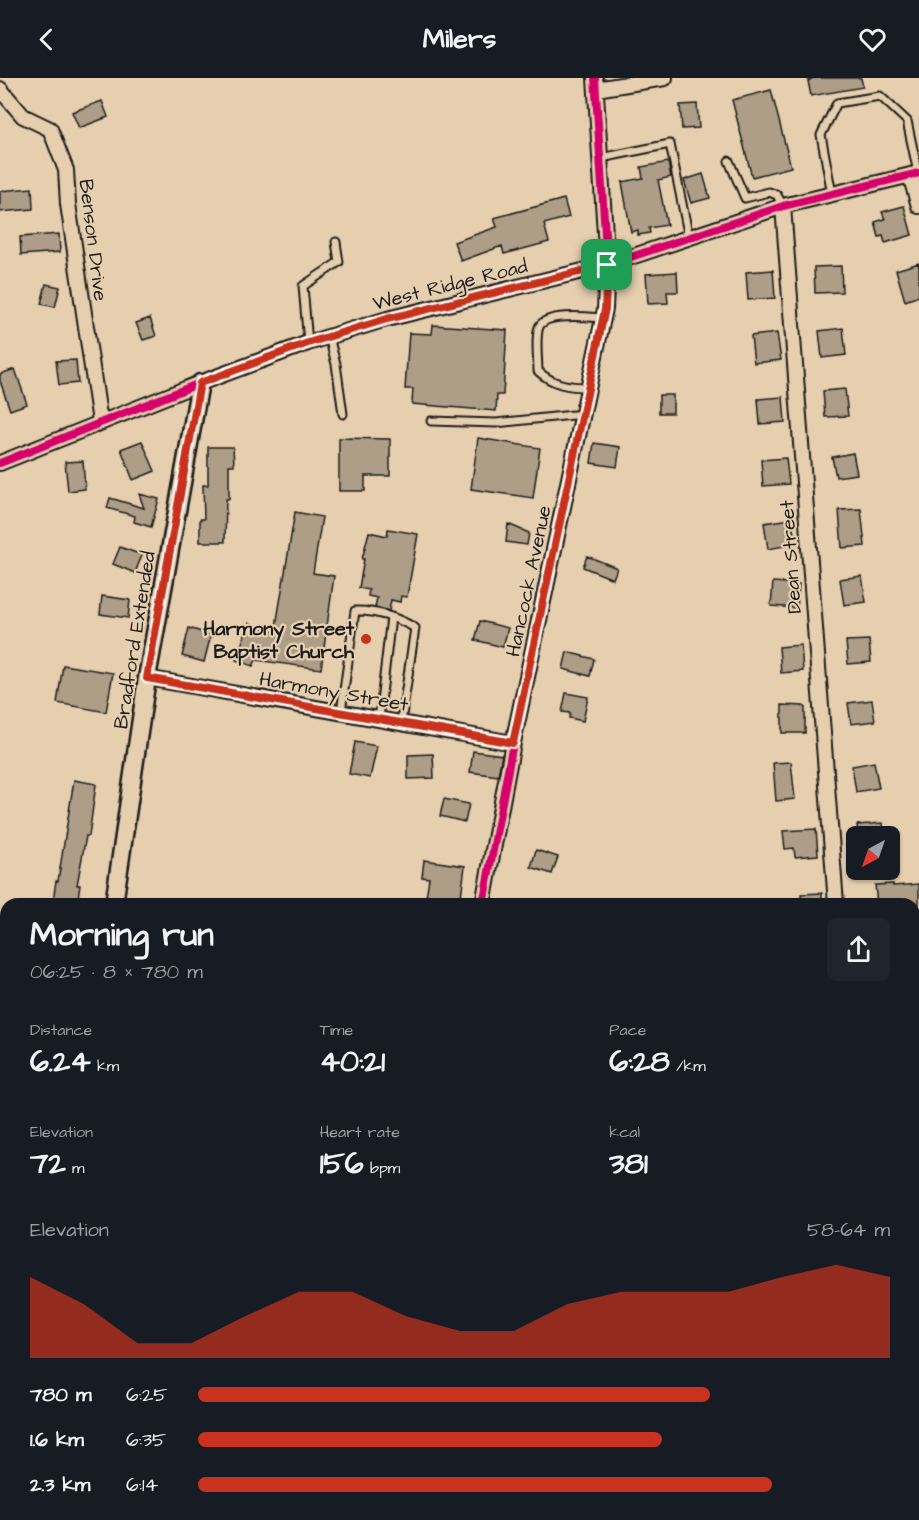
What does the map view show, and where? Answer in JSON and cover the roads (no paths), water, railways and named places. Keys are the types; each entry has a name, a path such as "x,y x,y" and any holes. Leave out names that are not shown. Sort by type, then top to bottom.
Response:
{"street":[{"path":"596,84 665,78"},
{"name":"Hancock Avenue","path":"484,898 513,743 603,318 607,265 596,84"},
{"name":"Benson Drive","path":"0,89 23,116 50,129 66,170 68,204 100,422"},
{"path":"916,174 919,206"},
{"name":"West Ridge Road","path":"0,463 200,383 329,336 387,319 607,265 783,206 916,174"},
{"name":"Dean Street","path":"783,206 836,898"},
{"name":"Bradford Extended","path":"115,898 147,678 200,383"},
{"name":"Harmony Street","path":"147,678 513,743"}],"lane":[{"path":"832,195 821,135 837,103 880,96 907,121 916,174"},
{"path":"601,158 670,144 689,238"},
{"path":"729,161 745,198 749,218"},
{"path":"745,198 769,192 777,195 783,206"},
{"path":"308,343 303,286 339,262 336,242"},
{"path":"589,387 573,387 552,382 538,371 538,329 543,321 551,318 603,318"},
{"path":"329,336 336,364 343,414"},
{"path":"431,421 496,423 583,414"},
{"path":"340,712 355,611 365,611 403,621 415,628 402,723"},
{"path":"379,719 391,617"}],"place":[{"name":"Harmony Street Baptist Church","path":"366,639"}]}
